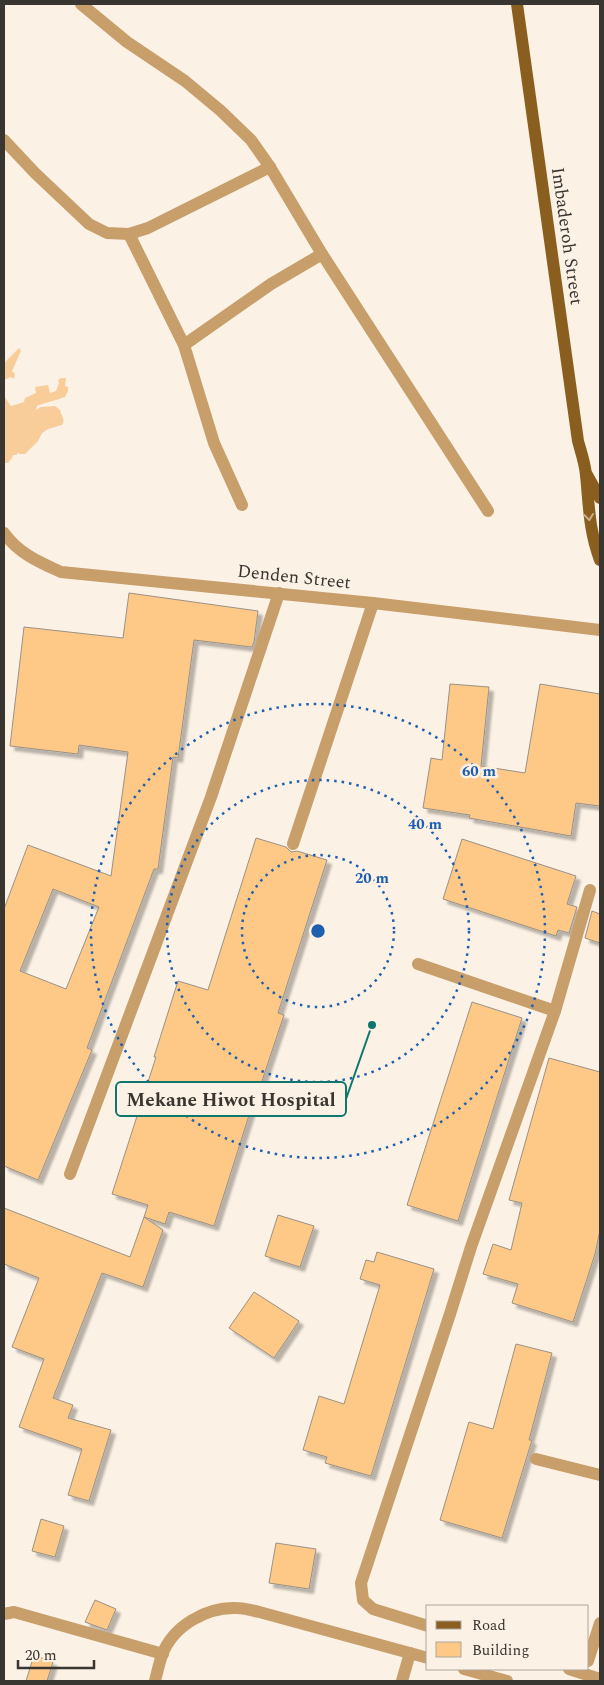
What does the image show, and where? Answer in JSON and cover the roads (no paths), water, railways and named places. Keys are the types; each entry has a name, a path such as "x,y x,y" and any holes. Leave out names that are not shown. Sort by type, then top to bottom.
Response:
{"main road":[{"name":"Imbaderoh Street","path":"517,4 578,440 586,473 589,520 594,544 600,560"},
{"name":"Imbaderoh Street","path":"586,473 600,498"}],"street":[{"path":"81,4 127,42 185,81 221,111 251,140 270,167 322,254 488,511"},
{"path":"4,140 35,173 89,224 107,233 129,234 148,228 270,167"},
{"path":"129,234 184,345 214,443 242,506"},
{"path":"184,345 271,284 322,254"},
{"name":"Denden Street","path":"4,533 9,540 31,558 61,572 598,627"},
{"path":"70,1174 211,797 280,593"},
{"path":"293,844 373,603"},
{"path":"426,1625 373,1609 363,1600 361,1583 471,1247 555,1011 590,890"},
{"path":"418,964 555,1011"},
{"path":"536,1459 600,1475"},
{"path":"155,1681 163,1654 175,1633 191,1621 213,1610 237,1608 263,1613 426,1657"},
{"path":"4,1614 14,1612 163,1654"},
{"path":"589,1658 600,1623"},
{"path":"402,1681 410,1653"},
{"path":"468,1670 507,1681"},
{"path":"583,1674 600,1679"}],"place":[{"name":"Mekane Hiwot Hospital","path":"372,1025"}]}
